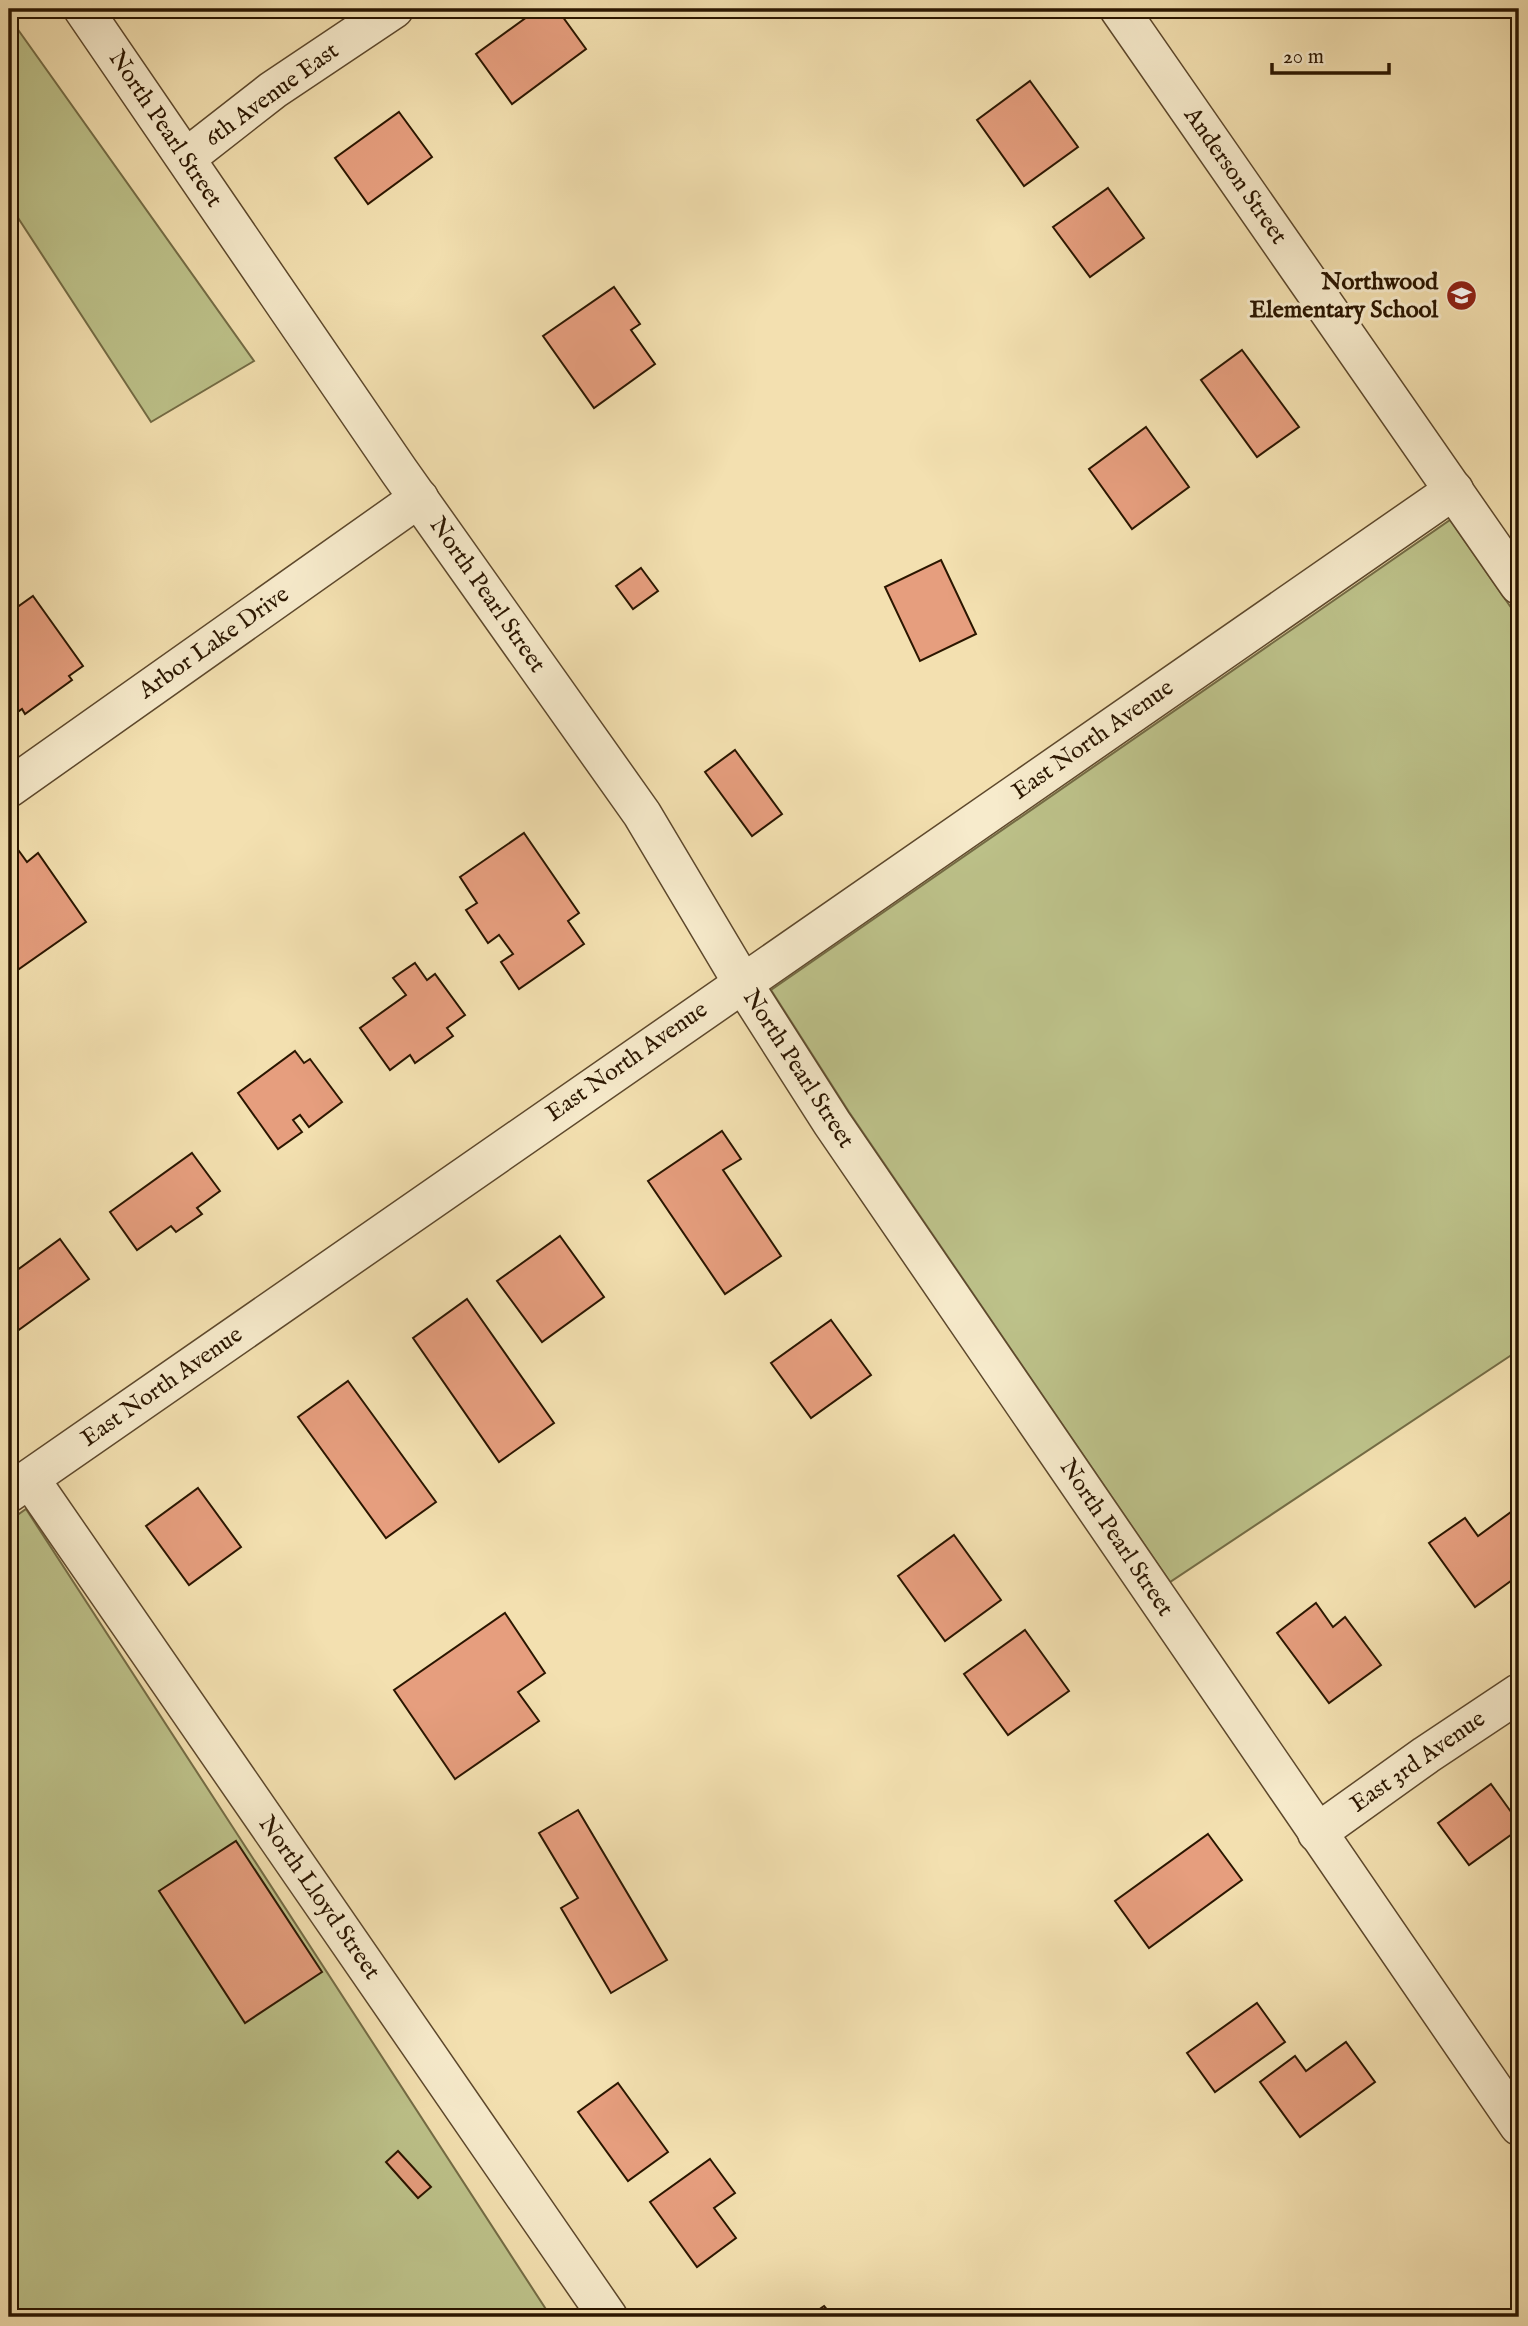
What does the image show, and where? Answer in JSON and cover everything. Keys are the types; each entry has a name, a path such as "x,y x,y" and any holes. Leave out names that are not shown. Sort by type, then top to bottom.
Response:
{"street":[{"name":"North Pearl Street","path":"83,9 419,498 642,814 742,982 832,1123 1519,2126"},
{"name":"6th Avenue East","path":"186,158 273,90 394,9"},
{"name":"Anderson Street","path":"1119,9 1519,585"},
{"name":"East North Avenue","path":"19,1486 1454,490"},
{"name":"Arbor Lake Drive","path":"9,788 419,498"},
{"name":"North Lloyd Street","path":"19,1486 608,2317"},
{"name":"East 3rd Avenue","path":"1317,1833 1519,1692"}],"green space":[{"path":"9,17 254,361 151,422 9,204"},
{"path":"1450,520 1519,619 1519,1350 1170,1582 849,1112 771,990"},
{"path":"26,1509 551,2317 9,2317 9,1521"}],"building":[{"path":"538,9 557,9 586,49 512,104 476,54"},
{"path":"1030,81 1078,147 1024,186 977,120"},
{"path":"399,112 432,157 368,204 335,158"},
{"path":"1108,188 1144,238 1090,277 1053,227"},
{"path":"614,287 640,324 631,330 655,364 594,408 543,336"},
{"path":"1242,350 1299,427 1257,457 1201,380"},
{"path":"1146,427 1189,487 1132,529 1089,469"},
{"path":"941,560 976,634 920,661 885,587"},
{"path":"641,568 658,591 633,609 616,586"},
{"path":"33,596 83,666 69,676 72,680 25,714 22,709 9,718 9,613"},
{"path":"735,750 782,814 752,836 705,772"},
{"path":"524,833 579,913 568,921 584,944 519,989 501,962 513,954 499,935 488,943 466,910 477,903 460,877"},
{"path":"19,851 27,862 38,853 86,922 9,976 9,857"},
{"path":"415,963 427,980 435,974 465,1015 447,1028 453,1036 415,1063 410,1055 390,1070 360,1028 406,995 393,978"},
{"path":"295,1051 304,1063 310,1059 342,1102 309,1127 300,1115 293,1120 302,1132 278,1149 238,1093"},
{"path":"722,1131 741,1159 723,1170 781,1256 725,1294 648,1181"},
{"path":"192,1153 220,1191 197,1208 202,1214 176,1232 171,1226 137,1250 110,1212"},
{"path":"560,1236 604,1297 542,1342 497,1281"},
{"path":"60,1239 89,1279 9,1337 9,1276"},
{"path":"467,1299 554,1423 499,1462 413,1338"},
{"path":"831,1320 871,1375 811,1418 771,1363"},
{"path":"348,1381 436,1502 386,1538 298,1417"},
{"path":"198,1488 241,1547 189,1585 146,1526"},
{"path":"1511,1512 1519,1523 1519,1575 1475,1607 1429,1543 1465,1518 1478,1536"},
{"path":"954,1535 1001,1600 945,1641 898,1576"},
{"path":"1316,1603 1333,1627 1345,1617 1381,1665 1329,1703 1277,1633"},
{"path":"505,1613 545,1673 518,1692 539,1721 455,1779 394,1690"},
{"path":"1025,1630 1069,1691 1008,1735 964,1674"},
{"path":"1491,1784 1519,1823 1519,1829 1469,1865 1438,1823"},
{"path":"578,1810 667,1960 611,1993 561,1908 578,1898 539,1833"},
{"path":"1208,1834 1242,1880 1149,1948 1115,1901"},
{"path":"236,1841 322,1972 245,2023 159,1891"},
{"path":"1257,2003 1285,2042 1215,2092 1187,2053"},
{"path":"1346,2042 1375,2082 1300,2137 1260,2082 1295,2056 1306,2071"},
{"path":"618,2083 668,2152 628,2181 578,2112"},
{"path":"398,2151 431,2187 418,2198 386,2162"},
{"path":"710,2159 735,2193 714,2208 736,2238 697,2267 650,2202"},
{"path":"824,2306 833,2317 808,2317"}],"place":[{"name":"Northwood Elementary School","path":"1461,296"}]}
